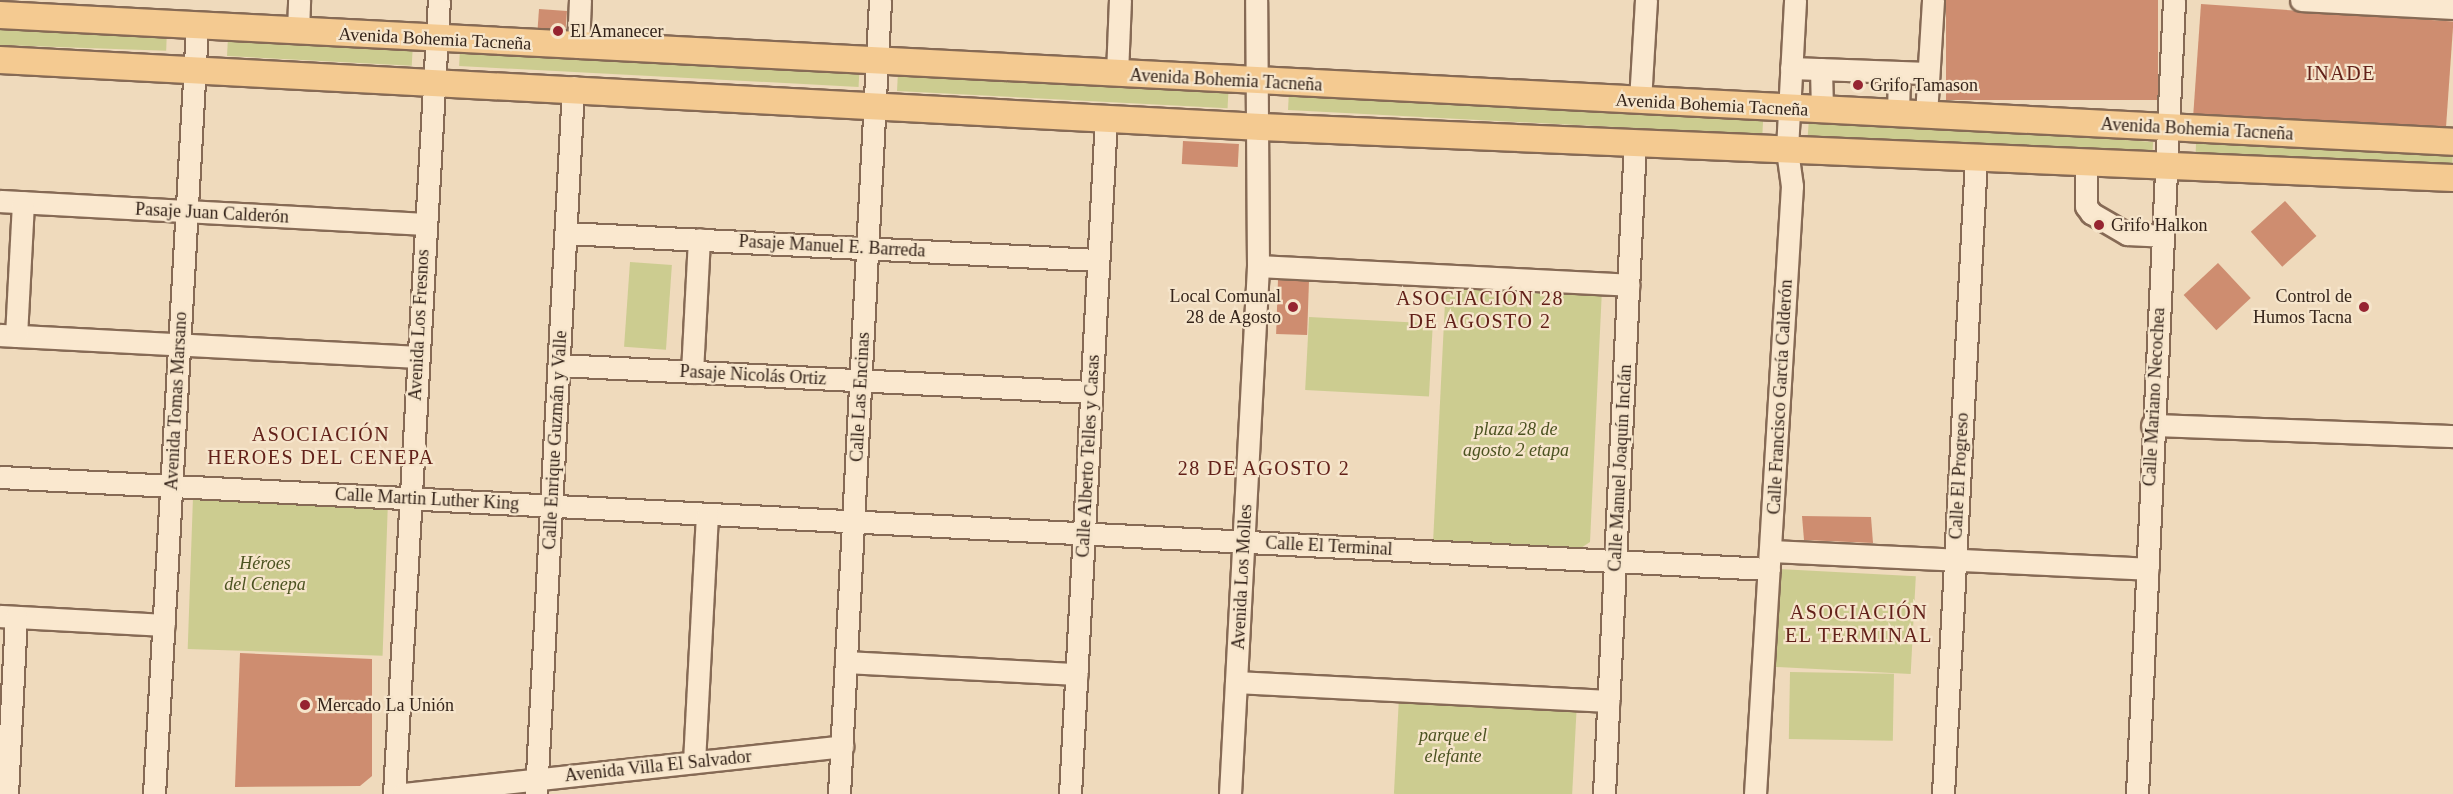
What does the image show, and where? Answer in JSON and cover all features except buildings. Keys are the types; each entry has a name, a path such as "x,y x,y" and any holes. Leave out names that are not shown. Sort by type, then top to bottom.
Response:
{"main road":[{"name":"Avenida Bohemia Tacneña","path":"0,15 298,33 2453,142"},
{"name":"Avenida Bohemia Tacneña","path":"0,60 432,79 1261,127 2453,178"}],"street":[{"path":"298,33 299,0"},
{"name":"Avenida Los Fresnos","path":"394,794 432,79 439,0"},
{"path":"578,46 580,0"},
{"name":"Calle Las Encinas","path":"845,794 842,746 880,0"},
{"path":"1117,74 1120,0"},
{"name":"Avenida Los Molles","path":"1230,794 1258,266 1261,127 1253,81 1256,0"},
{"path":"1640,101 1646,0"},
{"name":"Calle Francisco García Calderón","path":"1755,794 1792,186 1787,149 1795,0"},
{"path":"1926,115 1933,0"},
{"name":"Calle Mariano Necochea","path":"2136,794 2174,0"},
{"path":"2301,0 2453,8"},
{"name":"Avenida Tomas Marsano","path":"158,788 164,625 197,27"},
{"path":"1791,68 1929,73"},
{"path":"1821,69 1822,110"},
{"path":"1898,114 1899,72"},
{"name":"Calle Enrique Guzmán y Valle","path":"536,787 573,87"},
{"name":"Calle Alberto Telles y Casas","path":"1070,794 1106,118"},
{"name":"Calle Manuel Joaquín Inclán","path":"1604,794 1635,142"},
{"name":"Calle El Progreso","path":"1942,794 1976,158"},
{"path":"2086,162 2086,206 2091,213 2127,234 2162,236"},
{"name":"Pasaje Juan Calderón","path":"0,201 424,224"},
{"path":"23,202 8,336 417,357"},
{"name":"Pasaje Manuel E. Barreda","path":"566,232 1098,260"},
{"path":"692,372 699,239"},
{"path":"1258,266 1629,285"},
{"name":"Pasaje Nicolás Ortiz","path":"559,365 1091,392"},
{"path":"2152,425 2453,436"},
{"name":"Calle Martin Luther King","path":"0,477 853,521"},
{"path":"694,762 707,514"},
{"name":"Calle El Terminal","path":"853,521 1615,560 1955,559 2148,569"},
{"path":"7,794 8,617 164,625"},
{"path":"846,662 1077,674"},
{"path":"1236,682 1609,700"},
{"name":"Avenida Villa El Salvador","path":"403,794 536,787 694,762 842,746"}],"green space":[{"path":"0,25 167,31 166,51 0,45"},
{"path":"228,37 413,47 412,66 227,56"},
{"path":"460,49 859,70 859,87 459,66"},
{"path":"898,72 1229,89 1228,108 897,91"},
{"path":"1289,91 1763,116 1762,135 1288,110"},
{"path":"1809,118 2153,142 2152,161 1808,137"},
{"path":"2196,143 2453,152 2452,171 2195,162"},
{"path":"630,262 672,265 666,350 624,347"},
{"name":"plaza 28 de agosto 2 etapa","path":"1446,282 1602,289 1590,542 1578,550 1433,543"},
{"path":"1309,317 1433,323 1429,396 1305,390"},
{"name":"Héroes del Cenepa","path":"193,497 388,504 383,656 188,649"},
{"path":"1779,569 1916,576 1911,674 1774,667"},
{"path":"1790,672 1894,674 1893,741 1789,739"},
{"name":"parque el elefante","path":"1399,697 1577,706 1572,794 1394,794"}],"place":[{"name":"El Amanecer","path":"558,31"},
{"name":"Grifo Tamason","path":"1858,85"},
{"name":"Grifo Halkon","path":"2099,225"},
{"name":"Local Comunal 28 de Agosto","path":"1293,307"},
{"name":"Control de Humos Tacna","path":"2364,307"},
{"name":"Mercado La Unión","path":"305,705"}],"district":[{"name":"INADE","path":"2341,73"},
{"name":"ASOCIACIÓN 28 DE AGOSTO 2","path":"1480,310"},
{"name":"ASOCIACIÓN HEROES DEL CENEPA","path":"321,446"},
{"name":"28 DE AGOSTO 2","path":"1264,468"},
{"name":"ASOCIACIÓN EL TERMINAL","path":"1859,624"}]}
